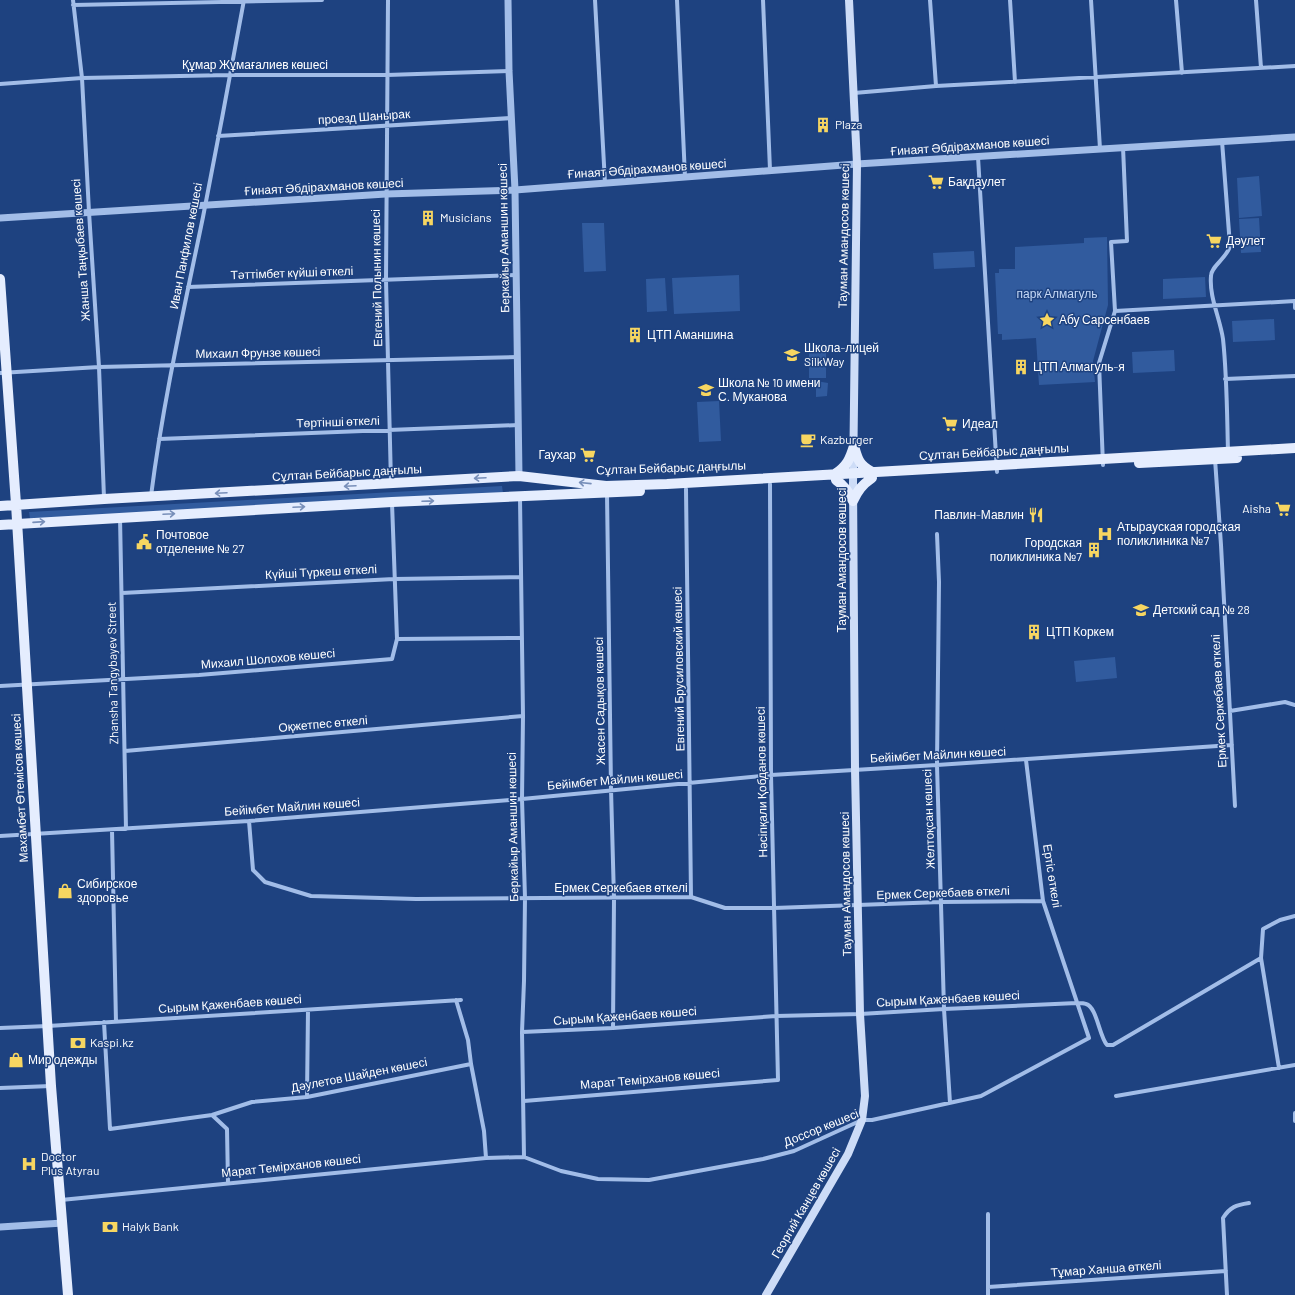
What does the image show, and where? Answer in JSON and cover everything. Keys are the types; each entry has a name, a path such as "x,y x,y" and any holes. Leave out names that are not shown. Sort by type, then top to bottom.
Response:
{"main road":[{"name":"Тауман Амандосов көшесі","path":"849,0 857,164 853,501 855,769 859,906 860,1014 865,1096 862,1120"},
{"name":"Махамбет Өтемісов көшесі","path":"0,279 3,372 16,504 51,1086 68,1295"},
{"path":"853,501 858,490 872,475 858,461 854,446"},
{"path":"853,501 849,492 836,477 849,460 854,446"},
{"name":"Сұлтан Бейбарыс даңғылы","path":"0,506 151,496 519,476 606,486 836,477 1215,456 1295,448"},
{"name":"Сұлтан Бейбарыс даңғылы","path":"1229,455 1295,454"},
{"name":"Сұлтан Бейбарыс даңғылы","path":"0,524 392,502 686,489 770,484 836,477"},
{"path":"538,478 542,486 540,495"},
{"name":"Георгий Канцев көшесі","path":"766,1295 848,1154 862,1120"}],"street":[{"path":"73,2 322,0"},
{"name":"Евгений Полынин көшесі","path":"388,0 386,280 391,484"},
{"name":"Беркайыр Аманшин көшесі","path":"508,0 509,71 515,190 519,476"},
{"path":"595,0 606,183"},
{"path":"677,0 684,177"},
{"path":"763,0 770,170"},
{"path":"930,0 936,86"},
{"path":"1010,0 1015,82"},
{"path":"1091,0 1100,149"},
{"path":"1176,0 1182,73"},
{"path":"1256,0 1261,68"},
{"name":"Иван Панфилов көшесі","path":"151,496 172,365 244,1"},
{"name":"Жанша Таңқыбаев көшесі","path":"73,2 82,78 99,367 104,499"},
{"path":"854,93 936,86 1295,66"},
{"name":"Құмар Жұмағалиев көшесі","path":"0,84 82,78 229,75 387,75 509,71"},
{"name":"проезд Шанырак","path":"218,136 512,118"},
{"name":"Ғинаят Әбдірахманов көшесі","path":"0,218 205,204 386,194 515,190 857,164 1295,137"},
{"path":"1222,141 1230,246 1226,256 1212,270 1210,275 1212,295 1216,305 1223,338 1229,455"},
{"path":"1103,462 1099,363 1115,311 1111,242 1127,241 1123,147"},
{"path":"978,157 997,468"},
{"name":"Тәттімбет күйші өткелі","path":"188,287 516,275"},
{"path":"1115,311 1295,302 1295,308"},
{"name":"Михаил Фрунзе көшесі","path":"3,372 99,367 518,357"},
{"path":"1225,379 1295,376"},
{"name":"Төртінші өткелі","path":"159,439 519,424"},
{"name":"Ермек Серкебаев өткелі","path":"1215,456 1235,806"},
{"name":"Нәсіпқали Қобданов көшесі","path":"770,484 771,775 778,1080"},
{"name":"Евгений Брусиловский көшесі","path":"686,489 691,783 691,897"},
{"name":"Жасен Садықов көшесі","path":"607,493 614,899 613,1028"},
{"name":"Беркайыр Аманшин көшесі","path":"520,497 523,716 522,799 525,898 522,1032 524,1157"},
{"path":"392,502 397,639 522,638"},
{"name":"Zhansha Tangybayev Street","path":"120,517 126,829"},
{"name":"Желтоқсан көшесі","path":"937,534 939,582 937,765 944,1009 950,1103"},
{"name":"Күйші Түркеш өткелі","path":"122,592 394,578 521,577"},
{"name":"Михаил Шолохов көшесі","path":"0,686 123,680 392,659 397,639"},
{"path":"1230,711 1285,702 1295,705"},
{"name":"Оқжетпес өткелі","path":"125,751 523,716"},
{"name":"Бейімбет Майлин көшесі","path":"0,836 249,821 522,799 611,789 771,775 1232,746"},
{"name":"Ертіс өткелі","path":"1026,760 1043,901 1089,1038"},
{"name":"Ермек Серкебаев өткелі","path":"249,821 253,870 265,882 311,896 416,899 614,899 691,897 724,908 859,906 941,902 1043,901"},
{"path":"112,830 116,1022"},
{"path":"1279,1068 1261,958 1263,928 1280,920 1295,916"},
{"name":"Сырым Қаженбаев көшесі","path":"522,1032 613,1028 776,1016 860,1014 1077,1003 1087,1004 1093,1009 1103,1040 1107,1045 1113,1045 1261,958"},
{"name":"Сырым Қаженбаев көшесі","path":"0,1028 459,1000 468,1040 471,1064"},
{"path":"307,1097 308,1010"},
{"name":"Дәулетов Шайден көшесі","path":"104,1022 110,1129 212,1115 252,1102 307,1097 471,1064"},
{"name":"Доссор көшесі","path":"524,1157 561,1171 598,1179 649,1180 763,1159 794,1151 862,1120 872,1120 981,1096 1089,1038"},
{"path":"471,1064 484,1131 486,1158"},
{"path":"1116,1096 1295,1066"},
{"name":"Марат Темірханов көшесі","path":"524,1101 778,1080"},
{"path":"0,1088 51,1086"},
{"path":"1295,1113 1295,1121"},
{"path":"212,1115 228,1129 228,1184"},
{"name":"Марат Темірханов көшесі","path":"61,1200 486,1158 524,1157"},
{"path":"1228,1295 1223,1218 1228,1210 1236,1205 1248,1203"},
{"path":"988,1214 988,1295"},
{"path":"0,1227 63,1223"},
{"name":"Тұмар Ханша өткелі","path":"988,1287 1226,1270"}],"green space":[{"path":"1259,176 1262,216 1239,218 1237,178"},
{"path":"1259,218 1261,252 1241,253 1239,219"},
{"path":"582,223 604,223 606,271 584,272"},
{"name":"парк Алмагуль","path":"1107,237 1108,305 1093,361 1095,382 1039,385 1036,338 1002,340 1002,334 998,334 995,273 999,273 999,269 1015,269 1015,247 1084,243 1084,238"},
{"path":"974,251 975,267 934,269 933,253"},
{"path":"739,275 740,311 674,314 672,278"},
{"path":"1205,277 1206,297 1163,299 1163,279"},
{"path":"665,278 667,311 647,312 646,279"},
{"path":"1274,319 1275,340 1233,342 1232,321"},
{"path":"809,344 826,344 826,378 809,378"},
{"path":"1174,350 1175,371 1133,373 1132,352"},
{"path":"816,381 828,383 827,396 816,397"},
{"path":"719,401 721,441 699,442 697,402"},
{"path":"502,486 503,493 30,519 29,512"},
{"path":"1115,657 1117,678 1076,682 1074,661"}],"place":[{"name":"Plaza","path":"823,125"},
{"name":"Бақдаулет","path":"936,182"},
{"name":"Musicians","path":"428,218"},
{"name":"Дәулет","path":"1214,241"},
{"name":"Абу Сарсенбаев","path":"1047,320"},
{"name":"ЦТП Аманшина","path":"635,335"},
{"name":"Школа-лицей SilkWay","path":"792,355"},
{"name":"ЦТП Алмагуль-я","path":"1021,367"},
{"name":"Школа № 10 имени С. Муканова","path":"706,390"},
{"name":"Идеал","path":"950,424"},
{"name":"Kazburger","path":"808,440"},
{"name":"Гаухар","path":"588,455"},
{"name":"Aisha","path":"1283,509"},
{"name":"Павлин-Мавлин","path":"1036,515"},
{"name":"Атырауская городская поликлиника №7","path":"1105,534"},
{"name":"Почтовое отделение № 27","path":"144,542"},
{"name":"Городская поликлиника №7","path":"1094,550"},
{"name":"Детский сад № 28","path":"1141,610"},
{"name":"ЦТП Коркем","path":"1034,632"},
{"name":"Сибирское здоровье","path":"65,891"},
{"name":"Kaspi.kz","path":"78,1043"},
{"name":"Мир одежды","path":"16,1060"},
{"name":"Doctor Plus Atyrau","path":"29,1164"},
{"name":"Halyk Bank","path":"110,1227"}]}
